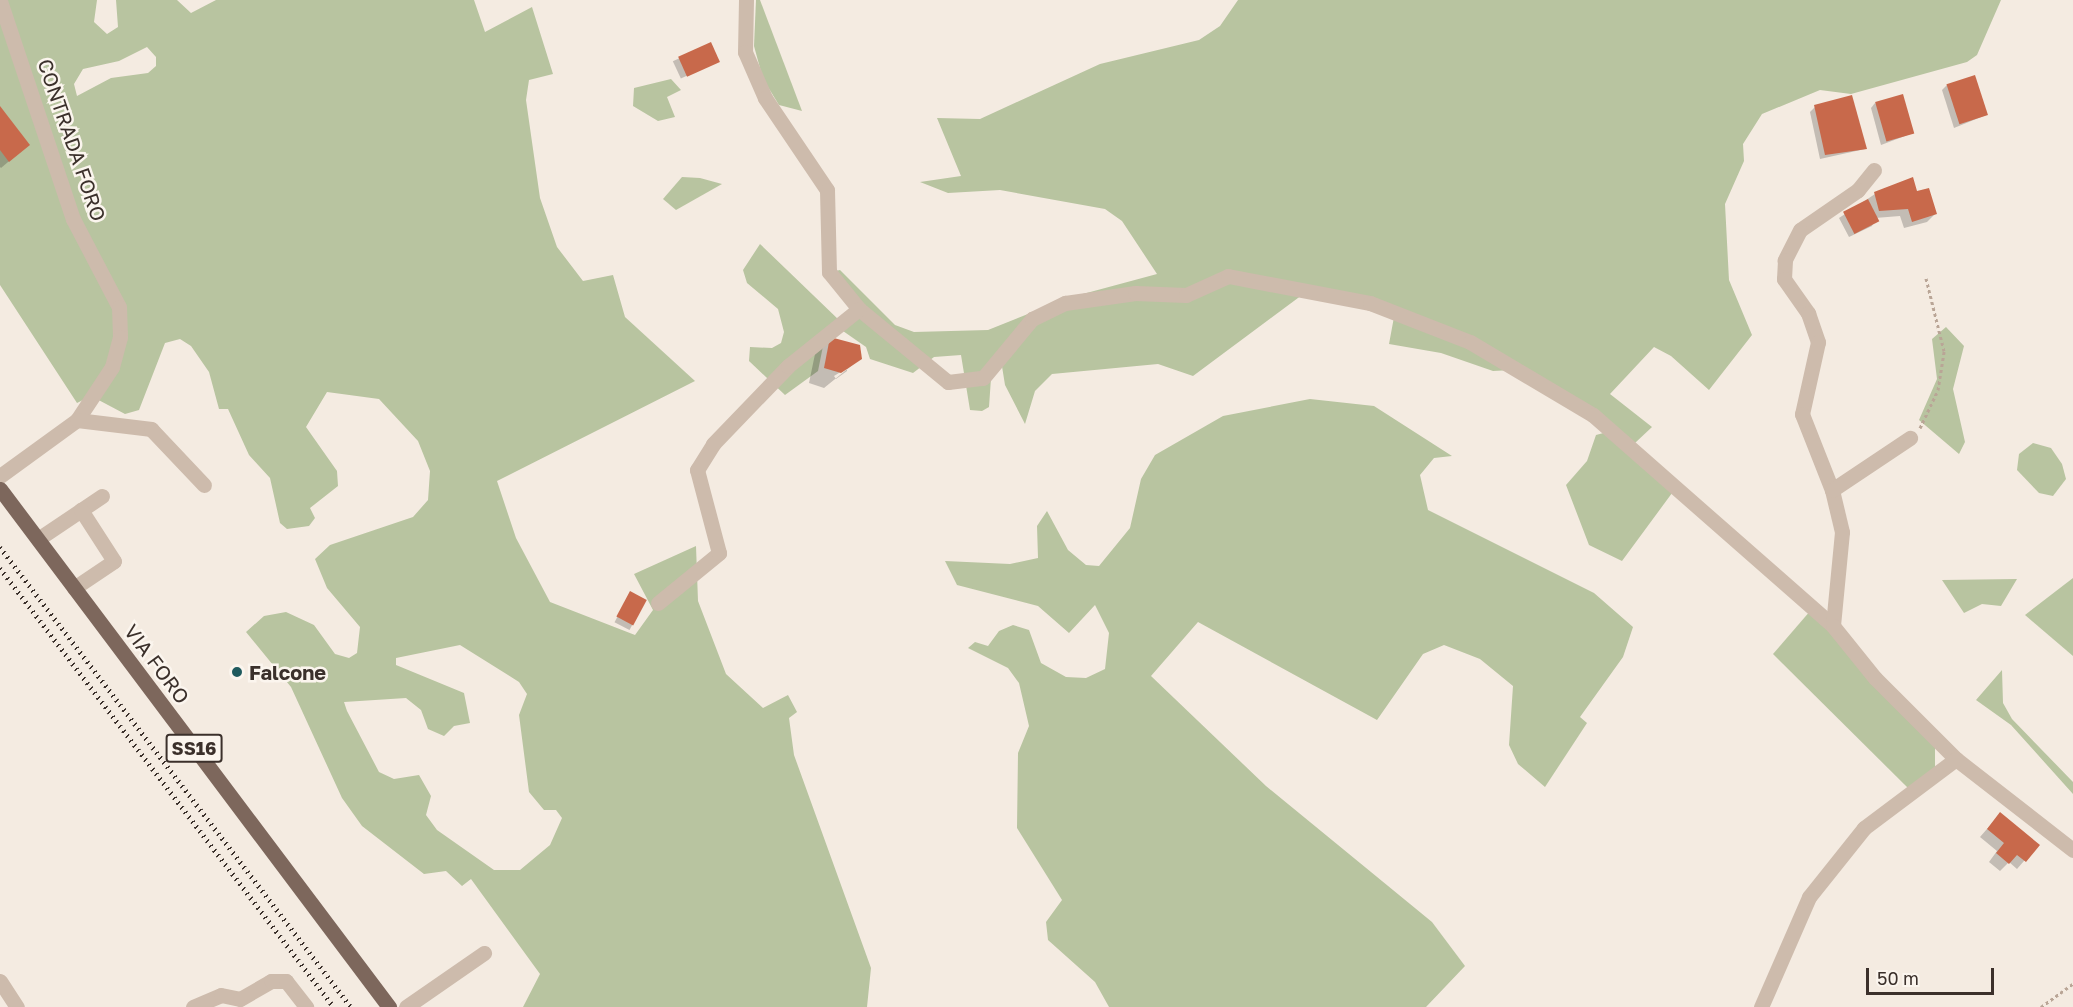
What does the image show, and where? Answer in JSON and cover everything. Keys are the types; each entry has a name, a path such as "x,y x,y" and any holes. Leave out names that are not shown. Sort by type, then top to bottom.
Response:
{"main road":[{"name":"VIA FORO","path":"0,489 389,1007"}],"street":[{"path":"746,0 745,52 765,98 827,190 829,272 859,309 948,382 984,378 1032,319 1065,303 1136,293 1186,295 1228,276 1370,303 1470,342 1593,416 1833,626 1875,678 1956,759 2073,850"},
{"name":"CONTRADA FORO","path":"0,1 73,219 119,307 120,337 112,367 77,420 0,476"},
{"path":"1833,626 1842,532 1832,490 1802,414 1818,342 1808,313 1784,279 1785,260 1800,230 1858,190 1874,170"},
{"path":"658,603 719,553 697,470 713,444 788,366 859,309"},
{"path":"77,420 151,429 204,485"},
{"path":"1832,490 1910,438"},
{"path":"38,539 102,496"},
{"path":"74,588 114,561 81,510"},
{"path":"1761,1007 1809,897 1864,828 1956,759"},
{"path":"406,1007 484,953"},
{"path":"0,981 17,1007"},
{"path":"193,1007 221,995 240,999 271,981 286,981 306,1007"}],"path":[{"path":"1910,438 1934,405 1942,369 1940,320 1926,278"},
{"path":"2041,1007 2073,984"}],"green space":[{"path":"0,0 97,0 94,22 107,34 118,27 116,0 177,0 191,13 216,0 474,0 485,32 532,7 553,74 529,80 526,100 540,198 557,247 583,281 613,275 625,317 695,381 497,481 516,538 550,602 635,635 653,610 634,574 696,546 698,601 726,674 763,708 788,695 797,712 789,718 794,755 871,968 867,1007 523,1007 540,974 471,879 462,886 446,871 424,874 362,826 342,798 291,687 246,632 264,616 286,612 314,625 335,654 349,658 357,653 360,627 327,588 315,559 330,545 413,517 428,500 430,471 418,441 379,399 327,392 306,427 337,471 338,486 310,508 315,518 309,526 287,529 280,523 270,478 249,455 228,409 219,409 209,372 191,346 180,339 165,343 139,410 125,414 91,396 77,403 0,285","holes":["147,47 156,57 156,66 148,73 111,78 77,96 74,84 83,69 119,61","460,645 519,682 527,694 519,715 529,792 544,810 556,810 562,818 550,845 520,870 494,870 437,830 426,815 431,796 419,775 394,779 379,772 344,702 406,698 421,710 428,729 444,736 454,726 470,723 464,693 396,665 396,658"]},
{"path":"756,0 760,0 802,111 779,105 763,79 754,46"},
{"path":"1238,0 2001,0 1977,55 1967,62 1851,94 1820,90 1762,114 1743,144 1744,161 1725,204 1729,280 1752,335 1709,390 1671,356 1654,347 1610,394 1652,427 1635,443 1675,489 1622,561 1589,545 1566,485 1587,461 1596,435 1611,431 1512,370 1493,371 1441,353 1389,344 1394,317 1375,309 1302,295 1193,376 1158,364 1052,374 1035,391 1025,424 1005,385 1000,354 992,364 989,407 982,411 970,410 961,355 934,357 913,373 870,359 866,347 843,331 823,346 818,371 785,395 749,361 750,347 772,348 781,343 784,332 778,309 747,283 743,270 760,244 840,321 856,310 827,273 840,270 895,325 914,332 988,330 1068,298 1157,274 1122,221 1105,209 1000,190 948,193 920,182 961,176 937,118 980,119 1100,64 1199,40 1220,26"},
{"path":"671,79 681,90 667,97 675,117 658,121 633,106 634,88"},
{"path":"682,177 700,178 722,184 676,210 663,199"},
{"path":"1946,327 1964,346 1953,389 1965,442 1959,454 1919,420 1937,379 1932,339"},
{"path":"1310,399 1374,406 1452,456 1434,458 1420,475 1428,510 1594,593 1633,627 1623,657 1580,717 1587,723 1545,787 1518,764 1509,745 1513,686 1480,659 1444,645 1423,654 1377,720 1198,622 1151,676 1266,786 1432,922 1465,966 1426,1007 1109,1007 1095,982 1048,940 1046,922 1062,900 1017,828 1018,753 1029,726 1019,683 1008,668 968,648 975,642 988,646 999,631 1013,625 1029,630 1041,663 1066,677 1086,678 1105,669 1109,633 1095,605 1069,633 1038,606 957,585 945,561 1010,564 1038,558 1037,526 1047,511 1068,550 1086,565 1099,566 1130,528 1141,479 1155,455 1223,416"},
{"path":"2033,443 2051,448 2062,464 2066,479 2053,496 2039,493 2017,470 2019,454"},
{"path":"2073,578 2073,656 2025,615"},
{"path":"2017,579 2001,606 1982,604 1964,613 1942,580"},
{"path":"1811,610 1935,744 1935,768 1909,789 1773,654"},
{"path":"2002,670 2003,703 2012,719 2073,782 2073,794 2011,725 1976,700"}],"building":[{"path":"711,42 720,62 687,77 678,57"},
{"path":"1975,75 1988,115 1959,124 1946,84"},
{"path":"1903,94 1914,133 1886,141 1875,102"},
{"path":"1852,95 1867,149 1825,155 1814,105"},
{"path":"0,106 30,145 9,162 0,150"},
{"path":"1913,177 1917,191 1929,188 1937,214 1912,222 1908,209 1879,211 1874,192"},
{"path":"1868,199 1879,221 1854,234 1843,212"},
{"path":"830,337 860,345 862,359 841,373 824,368"},
{"path":"630,591 647,600 633,626 616,617"},
{"path":"2000,812 2040,845 2026,862 2017,855 2009,864 1996,853 2004,843 1987,829"}],"railway":[{"path":"0,547 351,1007"},
{"path":"0,568 334,1007"}],"place":[{"name":"Falcone","path":"237,672"}]}
